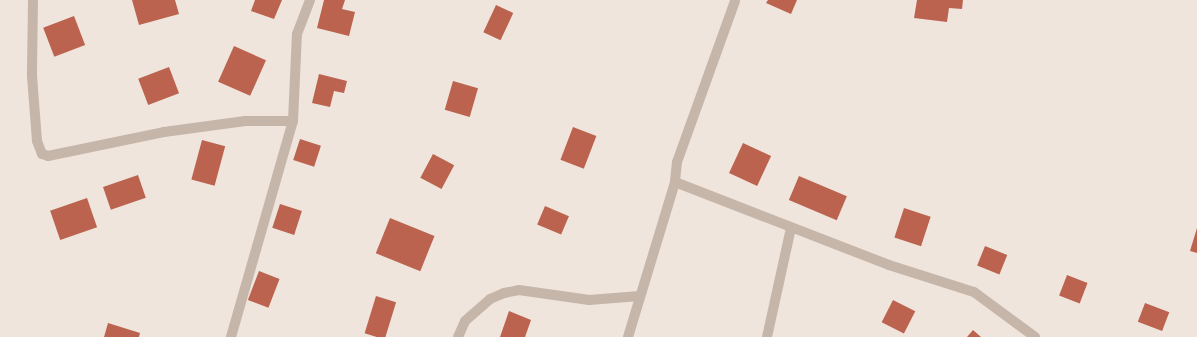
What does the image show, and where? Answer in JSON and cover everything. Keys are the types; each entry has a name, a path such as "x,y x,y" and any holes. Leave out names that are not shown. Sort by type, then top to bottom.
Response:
{"street":[{"path":"33,0 32,76 37,141 42,154 48,156 164,132 245,121 293,121"},
{"path":"231,337 293,121 297,34 310,0"},
{"path":"628,337 675,182 677,162 735,0"},
{"path":"675,182 889,265 974,292 1035,337"},
{"path":"767,337 791,228"},
{"path":"458,337 465,321 490,299 504,293 519,290 589,300 640,296"}],"building":[{"path":"132,0 175,0 179,14 139,25"},
{"path":"255,0 282,0 274,19 251,11"},
{"path":"324,0 345,0 342,9 355,12 349,36 317,28"},
{"path":"768,0 797,0 791,14 766,3"},
{"path":"917,0 963,0 962,9 949,8 947,22 914,18"},
{"path":"496,5 513,13 501,40 483,32"},
{"path":"74,16 85,45 54,57 43,28"},
{"path":"234,46 266,60 250,96 218,82"},
{"path":"169,67 179,93 148,105 138,79"},
{"path":"319,74 347,81 344,93 334,91 330,107 312,103"},
{"path":"453,81 478,88 470,117 445,110"},
{"path":"573,127 596,136 584,169 560,160"},
{"path":"300,139 321,146 314,167 293,160"},
{"path":"202,140 225,146 215,186 191,180"},
{"path":"743,143 771,156 757,186 729,173"},
{"path":"433,154 454,165 442,189 420,178"},
{"path":"138,175 146,198 111,210 103,187"},
{"path":"799,176 847,196 837,220 789,200"},
{"path":"87,198 97,227 60,240 50,211"},
{"path":"280,204 302,211 294,235 272,228"},
{"path":"545,206 569,216 561,235 537,224"},
{"path":"904,208 931,217 921,246 894,237"},
{"path":"390,218 435,236 420,271 376,253"},
{"path":"1197,228 1197,253 1190,251"},
{"path":"985,246 1007,255 999,274 977,265"},
{"path":"259,271 280,279 268,308 248,300"},
{"path":"1067,275 1088,283 1080,303 1059,296"},
{"path":"376,296 396,302 385,337 377,337 365,333"},
{"path":"893,300 915,311 904,334 882,322"},
{"path":"1145,303 1169,312 1162,331 1138,322"},
{"path":"509,311 531,320 525,337 500,337"},
{"path":"108,323 140,333 139,337 104,337"},
{"path":"973,330 981,337 967,337"}]}
